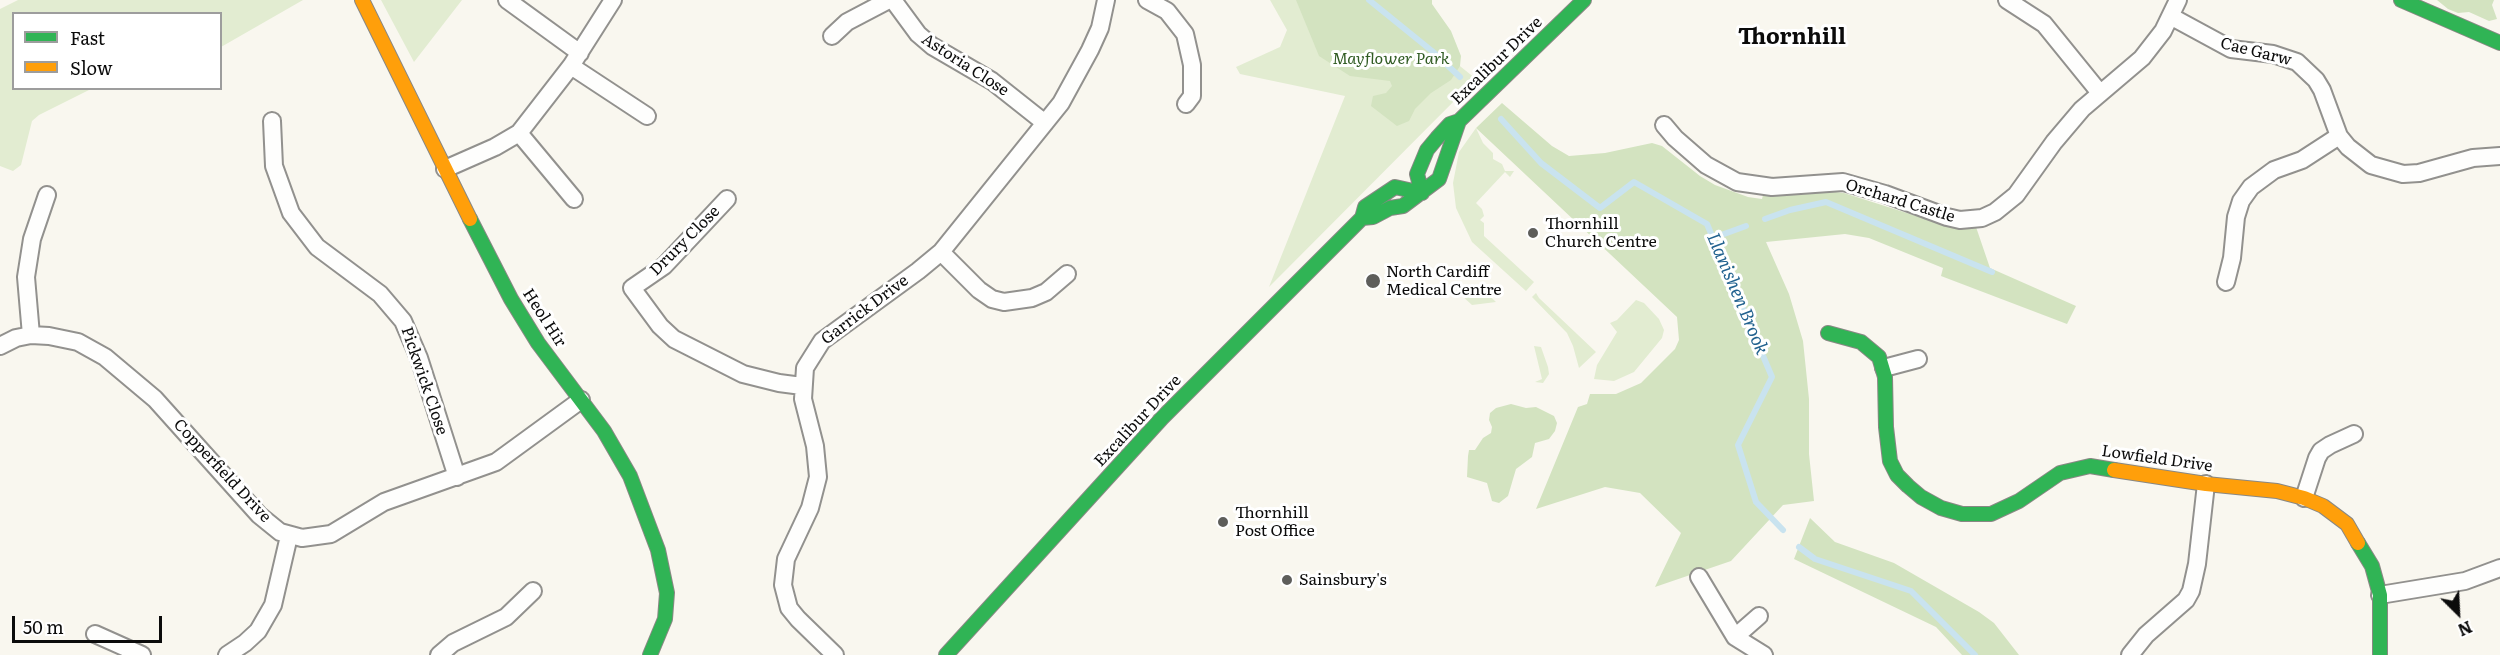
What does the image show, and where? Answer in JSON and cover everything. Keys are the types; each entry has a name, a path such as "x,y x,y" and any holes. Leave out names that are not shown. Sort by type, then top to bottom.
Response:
{"street":[{"name":"Heol Hir","path":"362,0 511,299 538,343 604,431 623,461 658,550 667,593 662,629 650,655"},
{"path":"507,0 576,60 647,116"},
{"path":"445,169 495,147 519,133 576,60 612,0"},
{"name":"Astoria Close","path":"832,36 847,22 891,0 918,34 932,46 992,81 1045,123"},
{"name":"Garrick Drive","path":"835,655 794,614 785,597 783,585 786,559 810,508 818,477 815,446 803,399 802,386 805,368 822,341 918,272 941,252 1066,95 1086,60 1100,28 1106,0"},
{"path":"1147,0 1167,11 1178,23 1187,41 1192,65 1192,96 1186,104"},
{"name":"Excalibur Drive","path":"1422,193 1417,174 1421,162 1437,138 1450,124 1460,121 1584,0"},
{"path":"2007,0 2044,24 2100,93"},
{"name":"Orchard Castle","path":"1665,125 1675,138 1706,165 1737,182 1756,186 1781,187 1843,183 1885,194 1947,217 1970,219 1995,212 2016,195 2054,141 2100,93 2142,58 2159,38 2172,17 2178,0"},
{"path":"2401,0 2500,43"},
{"name":"Cae Garw","path":"2172,17 2231,49 2272,54 2297,62 2312,75 2322,90 2339,136 2348,147 2371,165 2403,174 2436,170 2473,159 2500,156"},
{"name":"Pickwick Close","path":"272,121 274,166 291,213 317,247 380,294 403,321 419,358 457,477"},
{"name":"Excalibur Drive","path":"1362,218 1373,217 1390,208 1403,206 1439,179 1460,121"},
{"path":"519,133 574,199"},
{"path":"2226,282 2232,258 2236,217 2241,201 2251,188 2274,170 2302,160 2339,136"},
{"name":"Excalibur Drive","path":"946,655 1155,425 1270,307 1362,218 1365,207 1395,187 1422,193"},
{"path":"32,335 26,277 32,238 47,195"},
{"name":"Drury Close","path":"726,199 664,266 633,288 660,326 674,339 743,374 802,386"},
{"path":"941,252 979,290 1004,302 1032,298 1046,292 1067,274"},
{"path":"1828,333 1861,342 1872,349 1884,368 1918,359"},
{"name":"Copperfield Drive","path":"0,346 16,338 32,335 56,337 78,342 105,357 126,372 155,399 245,501 271,526 288,536"},
{"name":"Lowfield Drive","path":"1884,368 1890,461 1897,475 1908,486 1921,497 1941,508 1962,514 1991,514 2019,501 2060,473 2090,466 2206,484 2264,489 2304,498 2336,514 2355,534 2372,566 2380,595 2380,655"},
{"path":"227,655 258,631 273,605 288,536 302,538 331,534 384,502 496,462 581,400"},
{"path":"2304,498 2321,451 2330,444 2354,434"},
{"path":"2130,655 2146,635 2186,600 2191,591 2197,564 2206,484"},
{"path":"2380,595 2464,581 2500,568"},
{"path":"1699,577 1736,638 1764,655"},
{"path":"439,655 459,639 506,616 533,591"},
{"path":"1736,638 1759,616"},
{"path":"95,634 142,655"}],"green space":[{"path":"18,0 303,0 222,46 222,12 12,12 12,90 89,90 39,115 32,121 21,165 13,171 0,166 0,9"},
{"path":"381,0 462,0 414,62"},
{"name":"Mayflower Park","path":"1270,0 1426,0 1450,58 1476,79 1269,287 1345,96 1240,74 1236,67 1280,47 1287,30"},
{"path":"1296,0 1432,0 1432,4 1451,31 1461,56 1460,66 1451,80 1431,93 1415,109 1409,121 1397,126 1371,106 1373,96 1386,93 1392,86 1390,81 1350,76 1319,56"},
{"path":"2437,0 2494,0 2492,5 2497,19 2489,21 2469,12 2458,13 2448,9"},
{"path":"1502,103 1552,146 1569,156 1605,153 1652,143 1662,146 1715,185 1748,197 1762,199 1763,195 1828,191 1844,193 1954,228 1976,227 1990,268 2076,306 2067,324 1941,276 1943,268 1869,238 1845,234 1766,242 1789,294 1803,341 1809,399 1809,454 1814,501 1783,505 1731,561 1655,587 1681,533 1640,493 1605,487 1536,509 1578,407 1587,404 1590,394 1616,394 1641,383 1675,349 1679,340 1677,317 1476,128"},
{"path":"1476,128 1483,143 1493,153 1493,159 1502,164 1505,171 1514,171 1510,177 1505,172 1476,203 1482,209 1484,216 1480,220 1484,223 1484,236 1534,282 1526,291 1472,242 1456,208 1453,183 1459,152"},
{"path":"1474,284 1496,302 1472,305 1461,295"},
{"path":"1536,293 1596,352 1579,368 1567,333 1532,297"},
{"path":"1636,300 1644,303 1659,319 1664,330 1662,338 1634,372 1614,381 1594,379 1597,365 1617,332 1610,323 1617,320"},
{"path":"1534,346 1541,347 1548,367 1549,374 1543,383 1535,382 1542,379"},
{"path":"1511,404 1526,408 1536,407 1554,416 1557,423 1549,439 1535,443 1532,457 1516,469 1508,496 1499,503 1492,501 1487,483 1467,477 1468,456 1469,450 1475,450 1483,438 1491,433 1490,413 1496,408"},
{"path":"1810,518 1835,542 1894,563 1979,612 1994,623 2019,655 1962,655 1936,627 1794,559"}],"waterway":[{"name":"Llanishen Brook","path":"1369,0 1460,77"},
{"name":"Llanishen Brook","path":"1501,119 1541,163 1600,208 1634,182 1707,224 1772,377 1738,445 1756,502 1783,530"},
{"path":"1765,219 1790,210 1826,202 1992,272"},
{"path":"1713,238 1746,226"},
{"name":"Llanishen Brook","path":"1799,547 1815,559 1911,591 1975,655"}],"traffic: fast":[{"path":"1422,193 1417,174 1427,150 1437,138 1450,124 1459,121 1584,0"},
{"path":"2401,0 2500,43"},
{"path":"1362,218 1373,217 1390,208 1403,206 1439,179 1459,121"},
{"path":"946,655 1162,418 1362,218 1365,207 1395,187 1422,193"},
{"path":"470,219 511,299 538,343 604,431 630,476 658,550 667,593 665,619 650,655"},
{"path":"1828,333 1861,342 1879,357 1885,377 1886,427 1890,461 1897,475 1908,486 1921,497 1941,508 1962,514 1991,514 2019,501 2060,473 2090,466 2114,470"},
{"path":"2358,543 2372,566 2380,595 2380,655"}],"traffic: slow":[{"path":"362,0 470,219"},
{"path":"2114,470 2206,484 2277,491 2304,498 2323,506 2347,524 2358,543"}],"place":[{"name":"Thornhill Church Centre","path":"1533,233"},
{"name":"North Cardiff Medical Centre","path":"1373,281"},
{"name":"Thornhill Post Office","path":"1223,522"},
{"name":"Sainsbury's","path":"1287,580"}],"district":[{"name":"Thornhill","path":"1792,38"}]}
